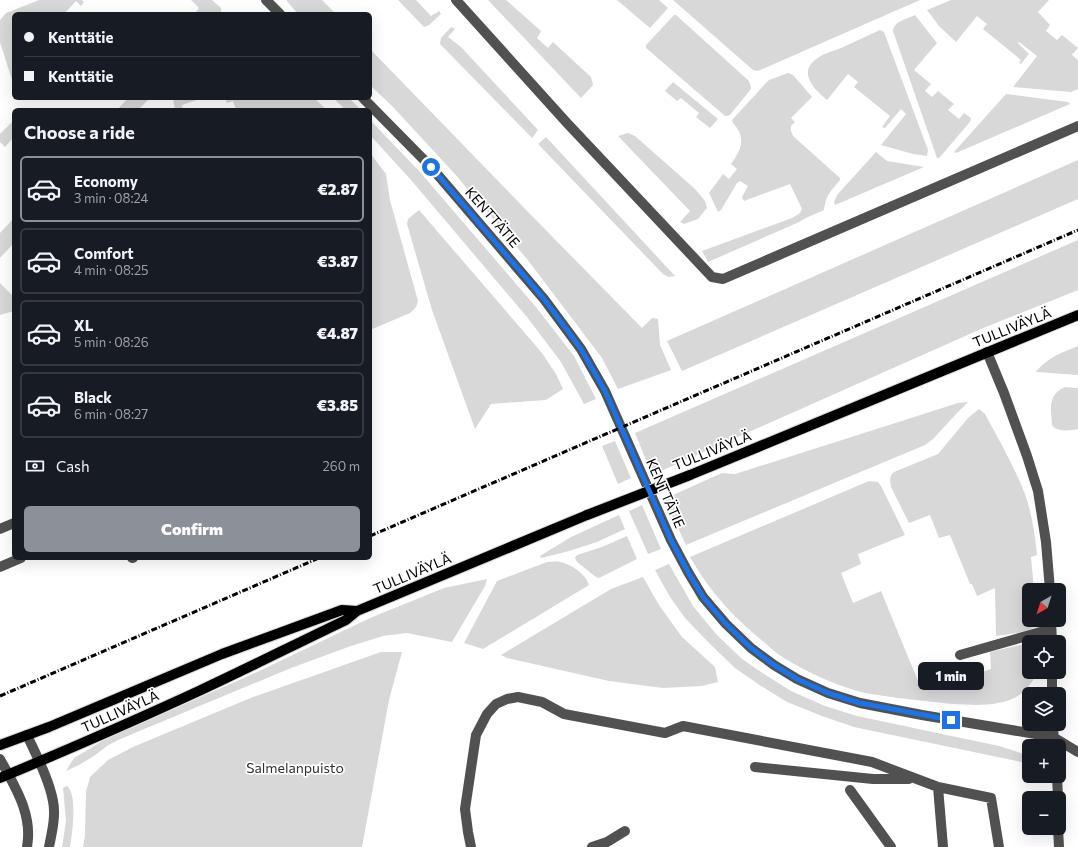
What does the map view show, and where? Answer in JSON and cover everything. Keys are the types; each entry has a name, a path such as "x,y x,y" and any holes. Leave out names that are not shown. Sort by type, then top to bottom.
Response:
{"main road":[{"name":"TULLIVÄYLÄ","path":"4,776 40,762 199,691 346,620 357,611 587,515 1078,315"},
{"name":"TULLIVÄYLÄ","path":"0,745 49,727 222,654 342,610 357,611"}],"street":[{"path":"266,0 278,12"},
{"path":"456,0 567,123 712,277 723,279 1078,126"},
{"name":"KENTTÄTIE","path":"365,100 431,167 544,299 581,349 605,391 671,540 688,572 703,597 726,624 751,648 774,665 797,679 828,693 860,703 1038,739"},
{"path":"987,352 1028,456 1038,491 1046,542 1049,583"},
{"path":"0,529 12,524"},
{"path":"0,567 16,560"},
{"path":"960,655 1045,627"},
{"path":"472,847 468,832 465,809 476,735 487,714 496,704 507,699 518,698 542,702 564,714 665,733 683,726 872,762 938,787 991,798 999,847"},
{"path":"27,735 40,762 54,802 53,824 49,847"},
{"path":"1066,747 1078,752"},
{"path":"0,760 4,776 21,799 28,822 27,847"},
{"path":"755,767 873,779 915,778"},
{"path":"938,787 943,847"},
{"path":"850,790 892,847"},
{"path":"592,847 607,842 625,831"},
{"path":"1058,835 1059,847"}],"green space":[{"path":"39,0 82,0 84,2 81,6 76,1 66,12 12,12 12,78 0,42 0,20 6,13"},
{"path":"191,0 212,0 221,8 221,12 196,12 199,8"},
{"path":"286,0 322,0 334,12 296,12"},
{"path":"398,0 416,0 431,16 439,11 441,14 429,25 424,27"},
{"path":"488,0 506,0 541,31 537,38 548,48 553,42 591,77 593,85 581,98"},
{"path":"617,0 659,0 668,8 650,28"},
{"path":"673,0 920,0 758,71 753,70"},
{"path":"951,0 1049,0 1038,12 1050,25 1046,31 1057,40 1062,35 1078,48 1072,55 1078,60 1078,89 1071,92 1013,87 1037,56 1019,42 1018,43 1029,54 1021,64 1019,63 1021,60 983,29 987,24 977,16 956,42 939,26 927,10"},
{"path":"674,15 676,15 749,81 751,89 730,115 725,116 646,48 646,45"},
{"path":"915,15 937,43 914,70 931,84 925,91 932,97 938,91 954,104 948,110 959,119 964,113 971,118 970,122 939,158 937,158 893,31 898,23"},
{"path":"451,27 455,29 448,37 461,47 538,130 532,138 440,44 441,38"},
{"path":"880,30 884,32 928,150 927,156 913,154 881,145 906,114 901,109 885,128 882,127 890,116 854,87 858,82 848,74 827,100 813,87 810,82 808,71 810,65 815,60 824,54"},
{"path":"372,51 642,328 652,318 658,319 660,345 671,370 618,389 602,358 527,259 454,173 394,108 372,87"},
{"path":"788,73 794,76 812,97 791,118 795,122 791,126 793,136 840,178 840,180 829,194 824,210 708,262 702,251 792,218 800,213 802,209 790,184 744,201 742,197 748,186 740,181 737,183 721,210 718,212 709,193 723,174 729,179 737,169 731,164 739,151 741,138 740,133 732,120 769,80"},
{"path":"673,82 718,119 710,128 696,117 699,113 681,98 677,101 665,91"},
{"path":"1006,94 1068,102 1070,104 956,153 954,152"},
{"path":"126,100 148,100 140,108 119,108"},
{"path":"173,100 196,100 182,105 183,108 175,108"},
{"path":"226,100 316,100 325,108 235,108 233,101 227,103"},
{"path":"335,100 351,100 359,108 344,108"},
{"path":"12,122 12,139 5,147 0,142 0,134"},
{"path":"372,122 420,172 536,307 574,356 596,399 584,404 561,362 527,317 411,180 372,137"},
{"path":"628,133 635,136 695,189 705,201 707,208 698,219 684,224 680,222 690,211 618,136"},
{"path":"546,137 675,276 669,277 663,274 538,144"},
{"path":"876,152 887,161 924,167 835,205 834,202 837,195"},
{"path":"372,156 386,174 390,200 418,301 416,307 410,313 372,329"},
{"path":"1078,160 1078,199 682,371 667,341"},
{"path":"419,210 542,353 556,374 563,389 546,400 491,404 475,429 432,310 407,224 408,219"},
{"path":"12,220 12,245 0,258 0,233"},
{"path":"1078,240 1078,290 981,329 652,475 635,433"},
{"path":"0,283 12,295 12,312 0,315"},
{"path":"1078,346 1078,375 1036,372 1050,359"},
{"path":"1065,387 1078,388 1078,429 1060,430 1052,425 1051,403 1055,394"},
{"path":"968,402 933,439 925,445 686,545 664,499 722,473 735,474 958,403"},
{"path":"979,409 985,414 1021,484 1030,509 1037,555 1031,557 1033,583 1022,583 1022,627 1034,627 1027,630 996,636 995,588 977,596 972,584 970,584 950,535 939,538 930,515 909,523 891,487 891,475 894,472 938,454 968,418"},
{"path":"615,441 631,478 618,484 602,446"},
{"path":"869,481 878,482 905,535 858,554 861,564 841,573 853,603 881,591 918,681 940,672 946,687 957,683 959,687 969,682 967,677 991,669 990,652 1022,645 1022,679 1034,679 1028,687 1022,687 1022,693 1014,698 999,703 976,705 952,704 869,694 833,683 803,669 781,656 754,634 723,604 690,557"},
{"path":"642,505 661,549 648,554 629,511"},
{"path":"619,515 625,529 597,542 541,558 540,556 571,537"},
{"path":"627,536 637,559 599,578 577,562 575,558 577,555 602,547"},
{"path":"547,562 560,562 573,567 585,577 589,585 483,649 464,643 497,581"},
{"path":"669,564 693,606 716,634 742,659 791,691 825,706 857,716 999,746 1022,753 1022,762 854,727 787,702 735,668 709,643 685,618 670,597 655,570"},
{"path":"643,577 659,605 682,637 715,667 718,682 702,686 663,688 609,681 507,658 501,655 611,589"},
{"path":"487,579 485,586 452,642 407,633 383,636 351,646 291,668 118,740 79,765 66,771 74,758 104,740 257,672 370,618 444,588"},
{"name":"Salmelanpuisto","path":"381,652 402,652 389,700 362,847 83,847 85,835 86,792 90,777 108,760 133,747 253,697"},
{"path":"67,786 72,798 73,824 70,847 62,847 66,821 63,788"}],"railway":[{"path":"372,535 1078,230"},
{"path":"0,696 314,560"}],"route":[{"path":"431,167 544,299 581,349 605,391 671,540 703,597 726,624 751,648 774,665 797,679 828,693 860,703 951,720"}]}
